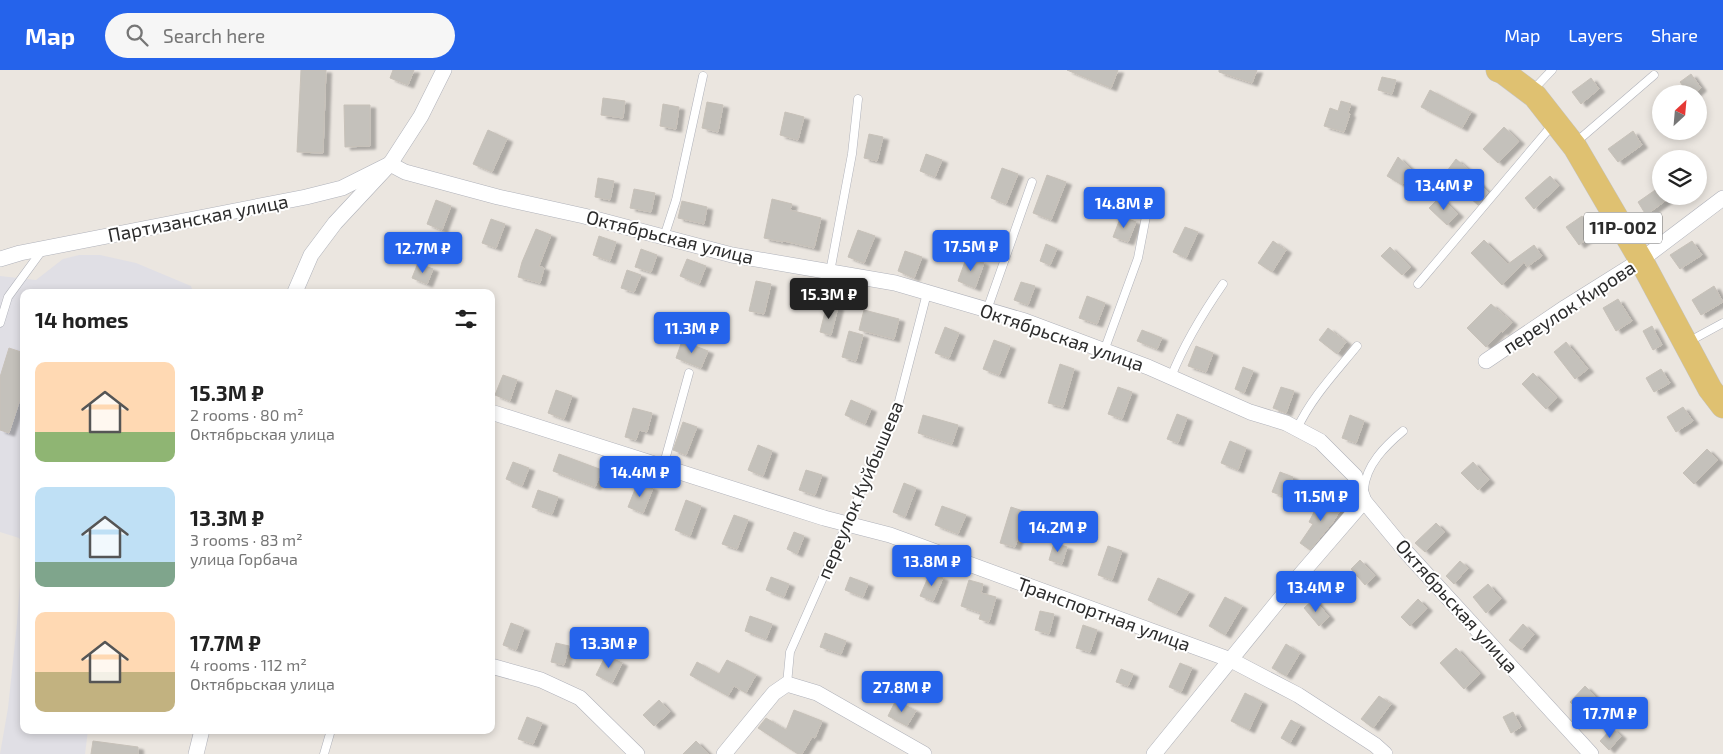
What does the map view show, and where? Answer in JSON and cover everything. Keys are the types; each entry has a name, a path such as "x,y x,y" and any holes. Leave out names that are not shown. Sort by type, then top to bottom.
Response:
{"main road":[{"name":"11Р-002","path":"1498,70 1535,96 1573,144 1641,260 1710,389 1723,406"}],"street":[{"path":"296,289 311,255 335,223 390,164 421,116 444,70"},
{"name":"Октябрьская улица","path":"390,164 405,172 498,197 584,216 732,255 894,283 1025,321 1171,377 1250,412 1286,423 1320,441 1355,476 1364,501 1407,553 1591,754"},
{"name":"Партизанская улица","path":"0,259 44,248 306,197 342,188 390,164"},
{"name":"переулок Кирова","path":"1486,361 1566,307 1641,260 1723,198"},
{"name":"Транспортная улица","path":"495,413 824,518 890,534 1231,660 1298,695 1385,754"},
{"path":"1154,754 1288,589 1364,501"},
{"path":"495,667 541,680 580,698 627,751"},
{"path":"724,754 774,693 787,684 817,693 924,754"},
{"path":"196,754 201,734"}],"lane":[{"path":"1530,92 1552,70"},
{"path":"1573,144 1654,75"},
{"path":"664,237 676,200 703,76"},
{"path":"830,272 852,154 858,99"},
{"path":"1418,284 1556,122"},
{"path":"987,310 1032,182"},
{"path":"1104,351 1138,258 1148,206"},
{"path":"0,323 8,297 44,248"},
{"path":"1171,377 1178,358 1206,309 1223,284"},
{"name":"переулок Куйбышева","path":"787,684 790,652 896,414 927,293"},
{"path":"1686,343 1723,323"},
{"path":"1297,429 1311,402 1358,346"},
{"path":"664,467 689,373"},
{"path":"1364,501 1365,479 1382,449 1403,430"},
{"path":"324,754 330,734"}],"shaded area":[{"path":"79,255 100,255 136,263 191,286 192,289 20,289 20,540 0,532 0,276 36,280 63,259"},
{"path":"20,584 20,734 88,734 85,754 0,754 8,708"}],"building":[{"path":"301,70 326,70 323,153 297,152"},
{"path":"393,70 414,70 408,85 390,78"},
{"path":"1067,70 1118,70 1111,88"},
{"path":"1219,70 1257,70 1252,83 1219,72"},
{"path":"1691,74 1699,85 1682,85 1680,82"},
{"path":"1382,77 1396,80 1392,94 1378,90"},
{"path":"1591,78 1599,89 1581,104 1572,92"},
{"path":"1430,90 1471,112 1462,128 1421,107"},
{"path":"603,98 625,101 623,118 601,115"},
{"path":"1341,101 1351,104 1344,132 1324,126 1330,108 1338,111"},
{"path":"707,102 723,105 718,132 702,128"},
{"path":"663,104 679,107 676,129 660,126"},
{"path":"344,105 370,105 370,146 345,147"},
{"path":"785,112 804,117 798,140 780,135"},
{"path":"1504,127 1519,141 1498,163 1483,149"},
{"path":"488,130 507,139 492,172 473,164"},
{"path":"1633,131 1642,145 1618,162 1608,149"},
{"path":"869,134 883,137 877,161 864,158"},
{"path":"926,154 942,160 935,177 920,171"},
{"path":"1398,157 1411,169 1402,185 1387,176"},
{"path":"1456,159 1469,170 1468,172 1488,192 1478,205 1444,175"},
{"path":"1002,168 1018,174 1006,204 991,198"},
{"path":"1047,175 1066,182 1051,220 1033,213"},
{"path":"1550,176 1559,186 1534,209 1525,198"},
{"path":"598,178 614,181 610,200 595,197"},
{"path":"634,189 655,193 651,212 630,208"},
{"path":"1652,192 1652,205 1660,205 1646,215 1638,202"},
{"path":"1440,197 1458,214 1447,225 1429,208"},
{"path":"772,199 792,204 790,210 821,218 814,248 764,238"},
{"path":"436,200 451,206 442,230 427,224"},
{"path":"682,201 707,207 704,224 678,218"},
{"path":"1121,216 1136,222 1128,242 1113,237"},
{"path":"1582,216 1594,234 1579,245 1566,227"},
{"path":"491,219 505,224 496,248 482,243"},
{"path":"1185,227 1198,232 1186,258 1173,252"},
{"path":"536,229 551,235 539,266 544,268 540,283 518,277 522,262"},
{"path":"858,230 875,236 864,263 848,257"},
{"path":"599,236 616,242 610,261 593,255"},
{"path":"1484,240 1508,264 1534,245 1542,256 1527,267 1524,262 1502,285 1471,253"},
{"path":"1273,241 1286,250 1272,272 1258,263"},
{"path":"1692,241 1702,255 1680,269 1670,255"},
{"path":"1046,244 1057,249 1050,265 1040,261"},
{"path":"1390,247 1411,267 1402,275 1381,256"},
{"path":"641,249 657,255 651,272 635,267"},
{"path":"905,251 922,257 914,278 898,271"},
{"path":"967,256 984,263 975,288 958,281"},
{"path":"687,259 706,266 699,284 680,276"},
{"path":"418,263 433,269 427,284 412,278"},
{"path":"627,270 641,275 634,292 621,288"},
{"path":"756,281 771,284 764,314 749,311"},
{"path":"1021,282 1035,286 1028,305 1014,300"},
{"path":"1714,286 1723,302 1701,315 1692,300"},
{"path":"1087,296 1105,303 1097,324 1079,318"},
{"path":"1618,299 1632,321 1616,331 1603,308"},
{"path":"827,304 838,307 831,335 820,332"},
{"path":"1491,304 1512,322 1486,347 1467,328"},
{"path":"864,310 899,319 894,339 859,330"},
{"path":"1652,326 1662,345 1653,350 1643,331"},
{"path":"945,327 959,333 949,358 935,353"},
{"path":"1328,328 1346,342 1337,354 1319,340"},
{"path":"1142,330 1162,338 1157,349 1137,341"},
{"path":"849,331 863,335 856,361 842,357"},
{"path":"994,340 1010,346 999,375 983,369"},
{"path":"682,341 708,351 701,368 676,358"},
{"path":"1566,342 1588,369 1575,379 1554,352"},
{"path":"1196,346 1213,353 1206,372 1188,366"},
{"path":"9,348 20,352 20,399 9,433 0,430 0,377"},
{"path":"1060,364 1074,369 1063,407 1048,403"},
{"path":"1243,367 1253,371 1244,393 1235,389"},
{"path":"1661,369 1670,383 1654,392 1646,378"},
{"path":"1533,373 1557,398 1546,409 1522,384"},
{"path":"503,375 517,380 510,401 495,395"},
{"path":"1118,387 1132,392 1122,419 1108,414"},
{"path":"1281,387 1294,391 1286,413 1273,408"},
{"path":"556,390 572,396 564,419 548,413"},
{"path":"851,400 871,409 865,424 845,415"},
{"path":"1683,407 1693,421 1676,432 1667,417"},
{"path":"633,408 652,413 647,432 639,430 636,440 625,437"},
{"path":"1177,414 1187,418 1178,443 1167,439"},
{"path":"923,415 958,425 952,444 918,433"},
{"path":"1350,415 1364,421 1356,443 1342,438"},
{"path":"683,422 697,427 686,455 673,450"},
{"path":"1230,441 1246,448 1238,470 1221,463"},
{"path":"758,445 772,451 763,476 748,470"},
{"path":"1707,449 1718,460 1694,484 1683,473"},
{"path":"559,454 602,470 595,487 553,471"},
{"path":"513,462 529,468 522,486 506,479"},
{"path":"1473,462 1489,480 1478,490 1461,473"},
{"path":"806,470 822,475 815,495 799,490"},
{"path":"1280,472 1293,477 1286,497 1272,492"},
{"path":"638,482 653,488 643,513 628,507"},
{"path":"904,483 916,488 905,517 893,512"},
{"path":"538,490 558,497 552,514 532,507"},
{"path":"1322,496 1342,507 1333,522 1310,550 1300,543 1313,524 1309,522"},
{"path":"686,500 701,506 690,536 675,530"},
{"path":"942,506 966,515 958,534 935,525"},
{"path":"1011,507 1026,512 1015,547 1000,543"},
{"path":"734,515 748,520 737,549 722,544"},
{"path":"1436,523 1445,532 1425,552 1415,543"},
{"path":"794,532 804,536 797,554 787,549"},
{"path":"1054,543 1067,547 1062,564 1049,560"},
{"path":"1108,546 1122,551 1112,580 1098,575"},
{"path":"1360,560 1375,576 1365,585 1351,569"},
{"path":"1460,561 1468,568 1454,584 1446,576"},
{"path":"930,573 943,578 933,601 920,596"},
{"path":"771,577 789,584 784,597 766,590"},
{"path":"850,577 868,584 863,597 845,590"},
{"path":"1158,578 1189,592 1176,614 1148,600"},
{"path":"969,580 983,584 981,593 996,597 989,622 979,619 981,613 961,606"},
{"path":"1488,584 1501,599 1486,613 1473,597"},
{"path":"1225,597 1242,606 1225,635 1209,626"},
{"path":"1314,599 1329,617 1319,626 1304,608"},
{"path":"1418,599 1427,608 1410,626 1401,617"},
{"path":"1040,611 1054,614 1049,634 1035,630"},
{"path":"750,616 772,624 766,639 745,631"},
{"path":"511,623 524,628 516,650 503,645"},
{"path":"1523,624 1534,634 1521,650 1509,640"},
{"path":"1083,625 1097,630 1090,652 1076,648"},
{"path":"825,633 846,641 841,654 820,647"},
{"path":"556,643 569,646 564,665 551,662"},
{"path":"1286,644 1300,653 1286,676 1272,668"},
{"path":"1456,648 1480,674 1464,689 1440,663"},
{"path":"606,655 622,663 612,683 596,675"},
{"path":"727,660 756,675 746,693 734,686 728,696 690,675 697,662 719,674"},
{"path":"1180,663 1192,668 1181,692 1169,687"},
{"path":"1121,669 1133,674 1128,686 1116,682"},
{"path":"1585,686 1595,696 1580,712 1570,702"},
{"path":"1245,693 1262,702 1249,730 1231,721"},
{"path":"1379,696 1391,704 1373,728 1361,719"},
{"path":"659,700 670,712 654,726 643,715"},
{"path":"896,700 916,711 907,726 888,716"},
{"path":"794,710 822,721 815,738 812,737 802,754 798,754 758,728 766,718 786,730"},
{"path":"1513,712 1521,727 1511,733 1503,717"},
{"path":"527,717 542,723 533,744 518,739"},
{"path":"1291,720 1300,725 1290,743 1281,738"},
{"path":"1612,728 1621,736 1609,750 1600,741"},
{"path":"93,741 138,747 138,754 91,754"},
{"path":"696,741 709,754 683,754"}]}
